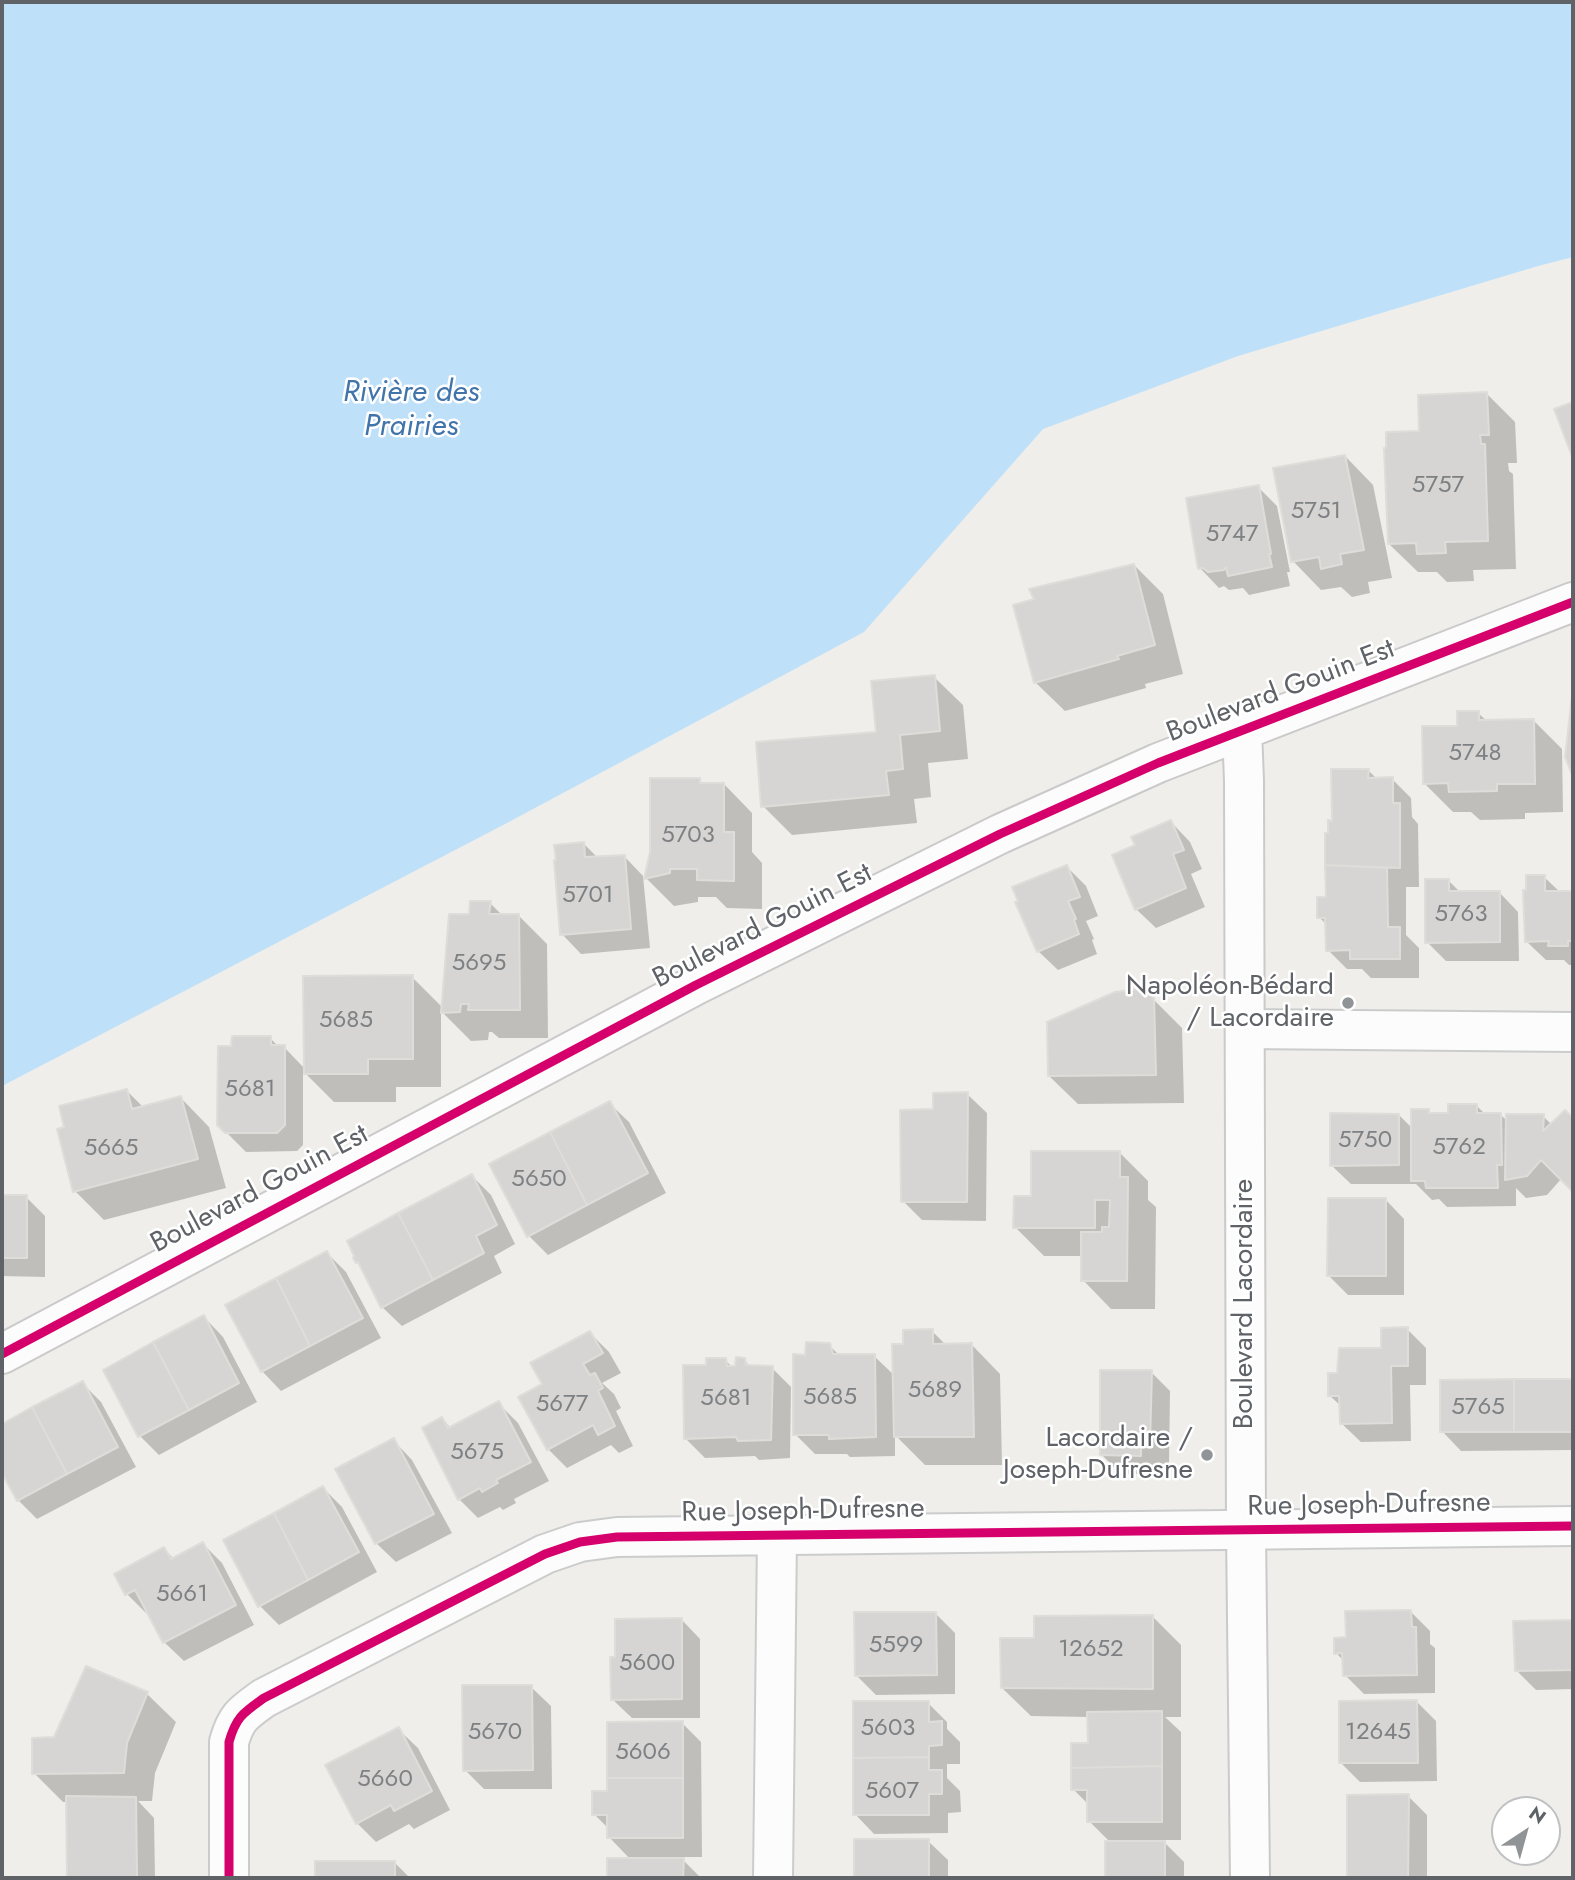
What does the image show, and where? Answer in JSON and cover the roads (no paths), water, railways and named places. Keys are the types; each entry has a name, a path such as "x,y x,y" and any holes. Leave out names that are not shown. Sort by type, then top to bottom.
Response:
{"street":[{"name":"Boulevard Gouin Est","path":"2,1354 708,979 1000,834 1158,763 1573,602"},
{"name":"Boulevard Lacordaire","path":"1242,730 1250,1878"},
{"path":"1245,1029 1573,1032"},
{"name":"Rue Joseph-Dufresne","path":"229,1878 229,1742 235,1723 246,1711 264,1698 545,1554 580,1542 617,1537 1573,1526"},
{"name":"Rue Joseph-Dufresne","path":"773,1878 777,1536"}],"water":[{"name":"Rivière des Prairies","path":"2,2 1573,2 1573,257 1238,356 1043,429 864,632 505,824 2,1086"}],"place":[{"name":"Napoléon-Bédard / Lacordaire","path":"1348,1003"},
{"name":"Lacordaire / Joseph-Dufresne","path":"1207,1455"}]}
